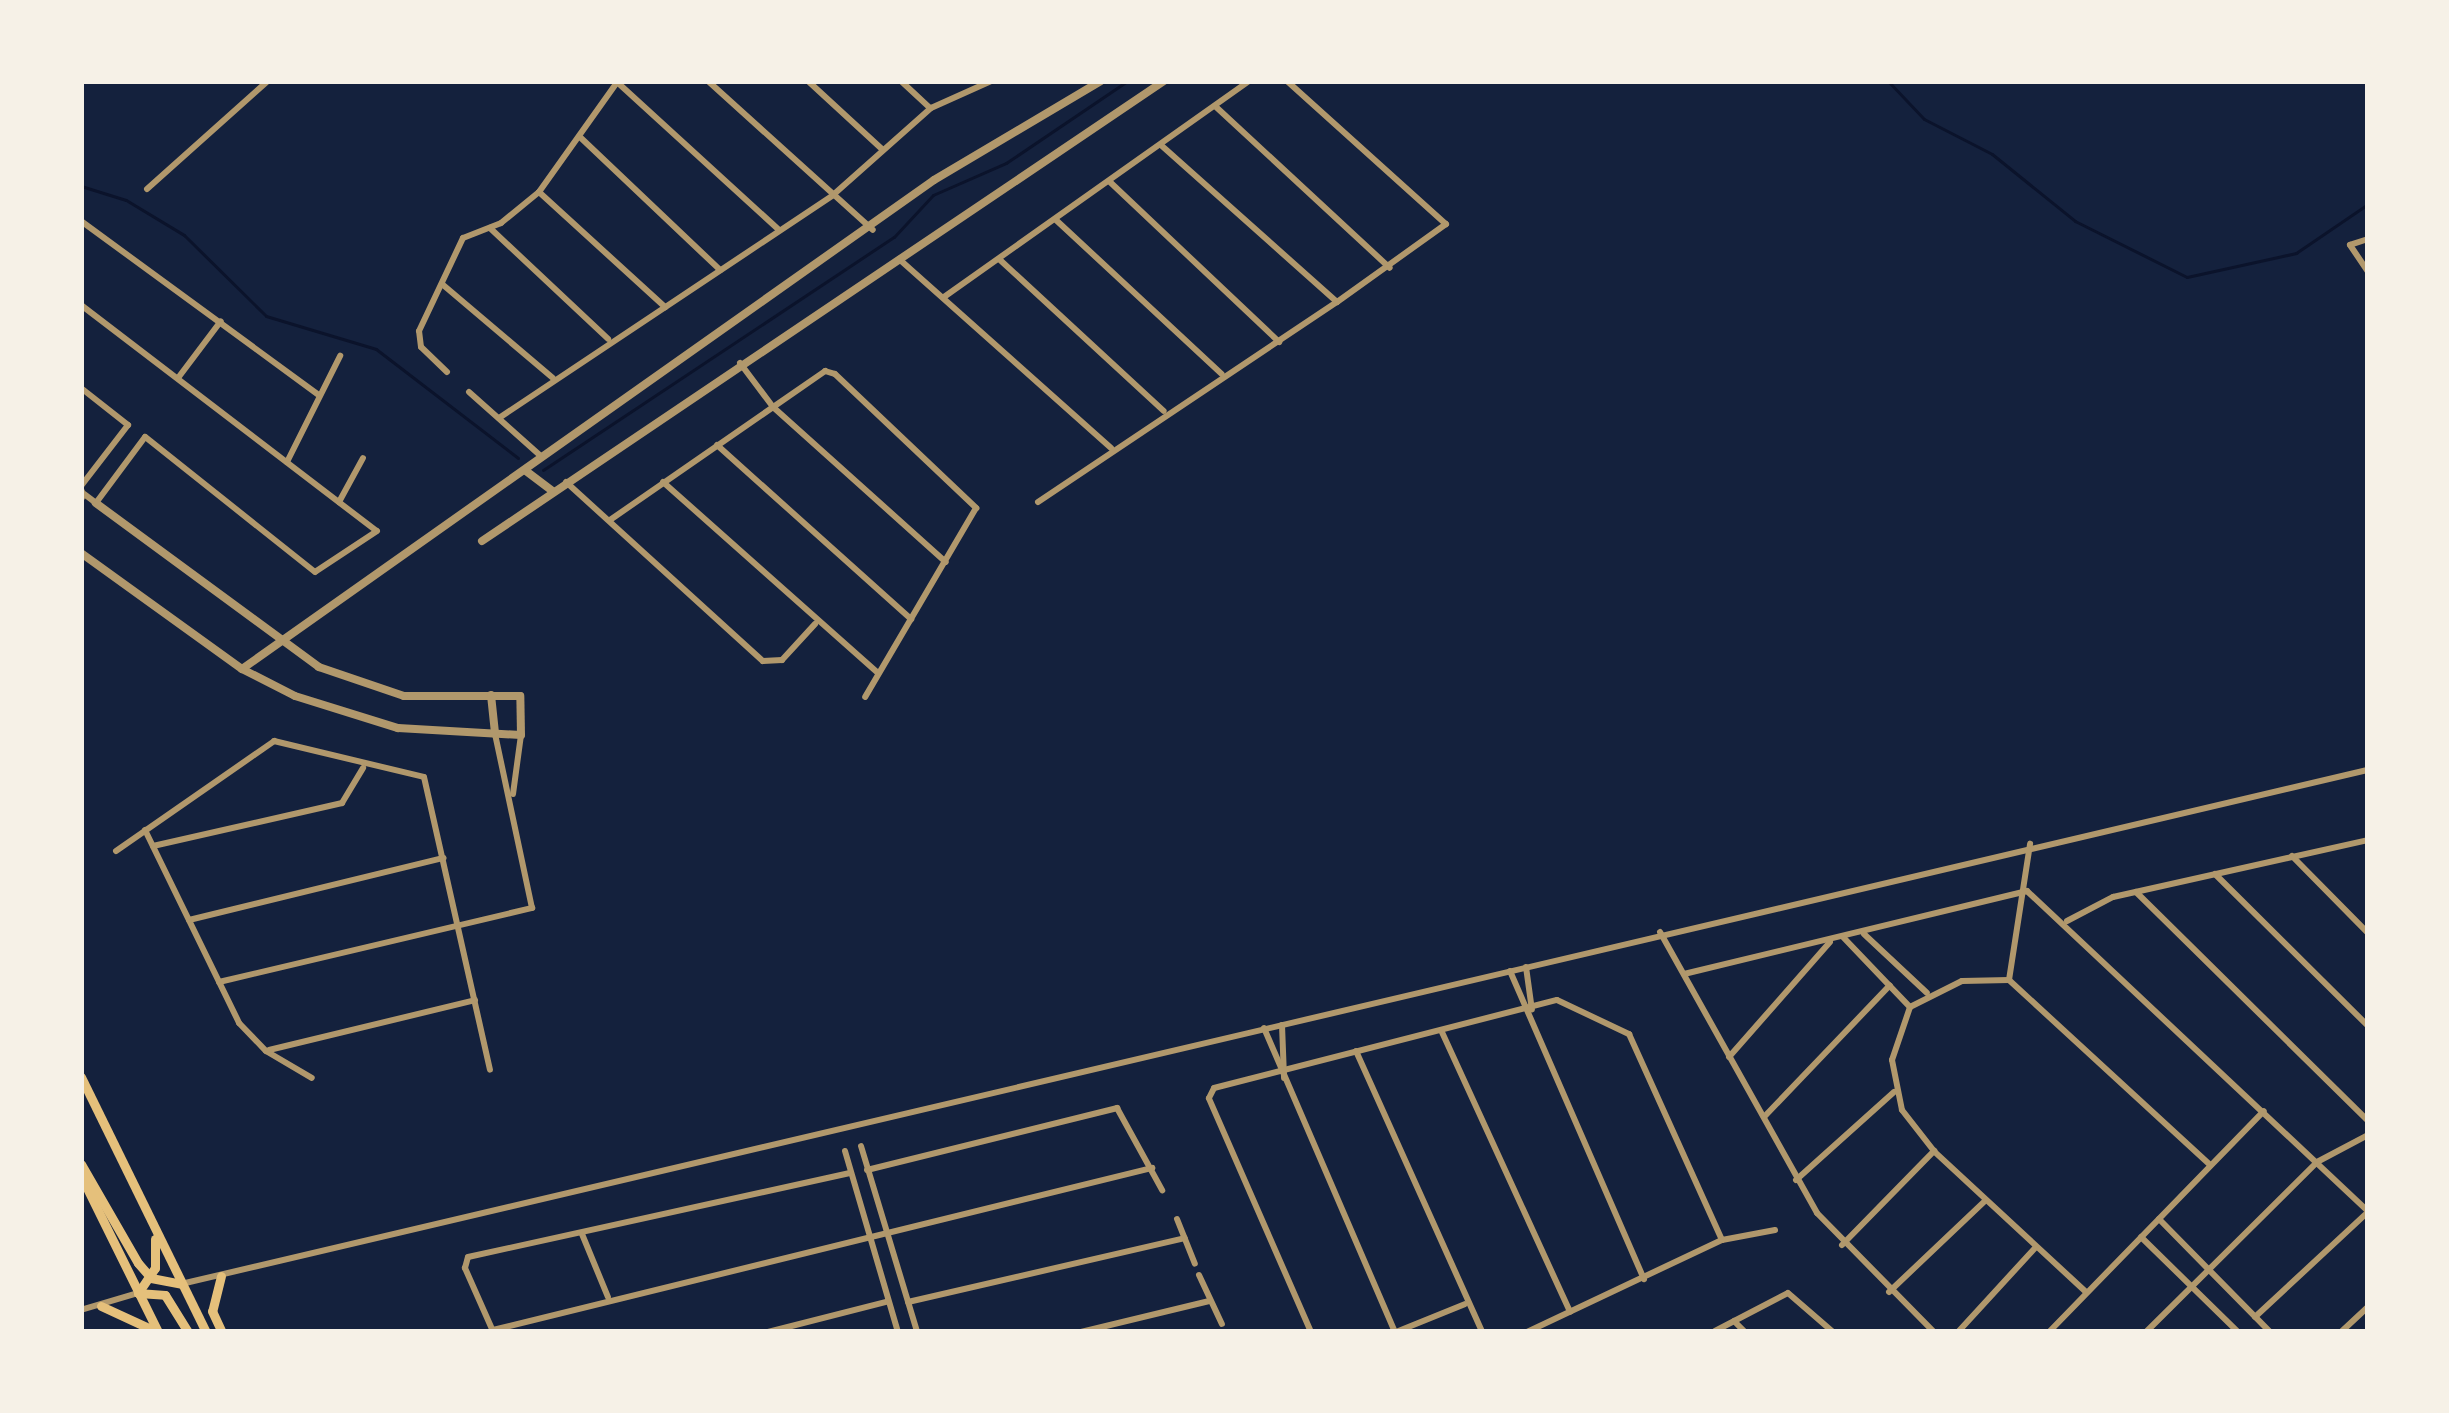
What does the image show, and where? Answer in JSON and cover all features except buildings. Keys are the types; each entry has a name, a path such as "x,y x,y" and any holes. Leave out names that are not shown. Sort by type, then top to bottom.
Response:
{"main road":[{"path":"81,1077 206,1332"},
{"path":"81,1164 152,1278 181,1284"},
{"path":"81,1176 157,1332"},
{"path":"138,1293 152,1278 152,1226"},
{"path":"131,1249 151,1250 155,1239"},
{"path":"221,1276 212,1311 222,1332"},
{"path":"138,1293 165,1295 188,1332"},
{"path":"101,1306 157,1332"}],"street":[{"path":"147,189 268,81"},
{"path":"447,372 418,339 463,238 490,228 539,192 618,81 779,230"},
{"path":"708,81 873,230"},
{"path":"808,81 882,149"},
{"path":"901,81 931,108"},
{"path":"500,418 608,339 665,307 833,195 931,108 991,81"},
{"path":"242,669 873,230 934,180 1101,81"},
{"path":"482,541 1164,81"},
{"path":"944,296 1249,81"},
{"path":"1038,502 1222,374 1390,268 1446,224 1287,81"},
{"path":"1214,106 1390,268"},
{"path":"581,138 720,270"},
{"path":"1162,146 1337,302"},
{"path":"1110,182 1279,342"},
{"path":"539,192 665,307"},
{"path":"1056,220 1222,374"},
{"path":"81,221 319,395"},
{"path":"490,228 608,339"},
{"path":"2368,239 2350,245 2368,272"},
{"path":"899,259 1111,448"},
{"path":"1000,259 1166,412"},
{"path":"442,284 553,378"},
{"path":"81,304 377,531 315,572 81,388"},
{"path":"178,378 221,321"},
{"path":"287,462 340,356"},
{"path":"740,363 773,406 946,562"},
{"path":"610,520 825,371 973,500 975,514 866,698"},
{"path":"469,392 543,457"},
{"path":"128,424 82,492 281,645 404,696 520,696 513,794 532,908 219,982"},
{"path":"96,503 145,437"},
{"path":"716,445 911,619"},
{"path":"339,502 363,458"},
{"path":"526,471 553,490"},
{"path":"566,482 764,661 782,659 815,624"},
{"path":"663,482 815,624 878,672"},
{"path":"81,553 242,669 312,702 398,728 520,736"},
{"path":"490,695 500,776 513,794"},
{"path":"116,850 274,741 362,768 424,777 490,1070"},
{"path":"152,845 342,802 362,768"},
{"path":"181,1284 2030,844 2368,770"},
{"path":"145,830 239,1023 266,1051 312,1078"},
{"path":"2067,921 2090,904 2367,841"},
{"path":"2009,980 2027,891 2030,844"},
{"path":"2292,856 2368,932"},
{"path":"189,920 444,858"},
{"path":"2216,874 2368,1026"},
{"path":"2027,891 2067,921 2368,1212 2254,1317"},
{"path":"1684,974 2027,891"},
{"path":"2136,892 2368,1121"},
{"path":"1660,932 1796,1180 1842,1244 1934,1332"},
{"path":"1863,932 1927,993"},
{"path":"1843,937 1910,1007"},
{"path":"1729,1057 1833,940"},
{"path":"1526,967 1533,1008"},
{"path":"1510,970 1645,1279"},
{"path":"2086,1292 1934,1151 1894,1092 1892,1060 1910,1007 1927,993 1962,981 2009,980 2210,1165"},
{"path":"1763,1117 1890,985"},
{"path":"266,1051 475,1000"},
{"path":"1311,1332 1209,1097 1214,1088 1441,1030 1527,1015 1557,1000 1629,1034 1722,1240"},
{"path":"1282,1024 1284,1078"},
{"path":"1264,1028 1276,1069 1395,1332 1465,1303"},
{"path":"1441,1030 1570,1312"},
{"path":"1356,1051 1465,1303 1482,1332"},
{"path":"1796,1180 1894,1092"},
{"path":"867,1170 1117,1108 1162,1190"},
{"path":"2049,1332 2264,1111"},
{"path":"2146,1332 2318,1162 2368,1136"},
{"path":"861,1146 917,1332"},
{"path":"845,1151 898,1332"},
{"path":"1842,1244 1934,1151"},
{"path":"850,1173 468,1257 465,1268 493,1331 886,1229 1152,1168"},
{"path":"1889,1292 1985,1201"},
{"path":"1177,1219 1195,1264"},
{"path":"2159,1219 2270,1332"},
{"path":"1527,1332 1722,1240 1774,1229"},
{"path":"582,1234 609,1299"},
{"path":"2141,1237 2238,1332"},
{"path":"908,1302 1185,1238"},
{"path":"1958,1332 2035,1248"},
{"path":"1198,1275 1222,1324"},
{"path":"81,1310 138,1293"},
{"path":"1715,1332 1788,1293 1833,1332"},
{"path":"1081,1332 1209,1301"},
{"path":"768,1332 888,1302"},
{"path":"2341,1332 2368,1307"},
{"path":"1734,1321 1745,1332"}],"waterway":[{"path":"543,470 894,237 933,195 1006,163 1127,81"},
{"path":"1888,81 1924,119 1992,154 2075,221 2187,277 2296,253 2368,204"},
{"path":"81,186 126,200 184,235 266,316 376,349 518,458"}]}
